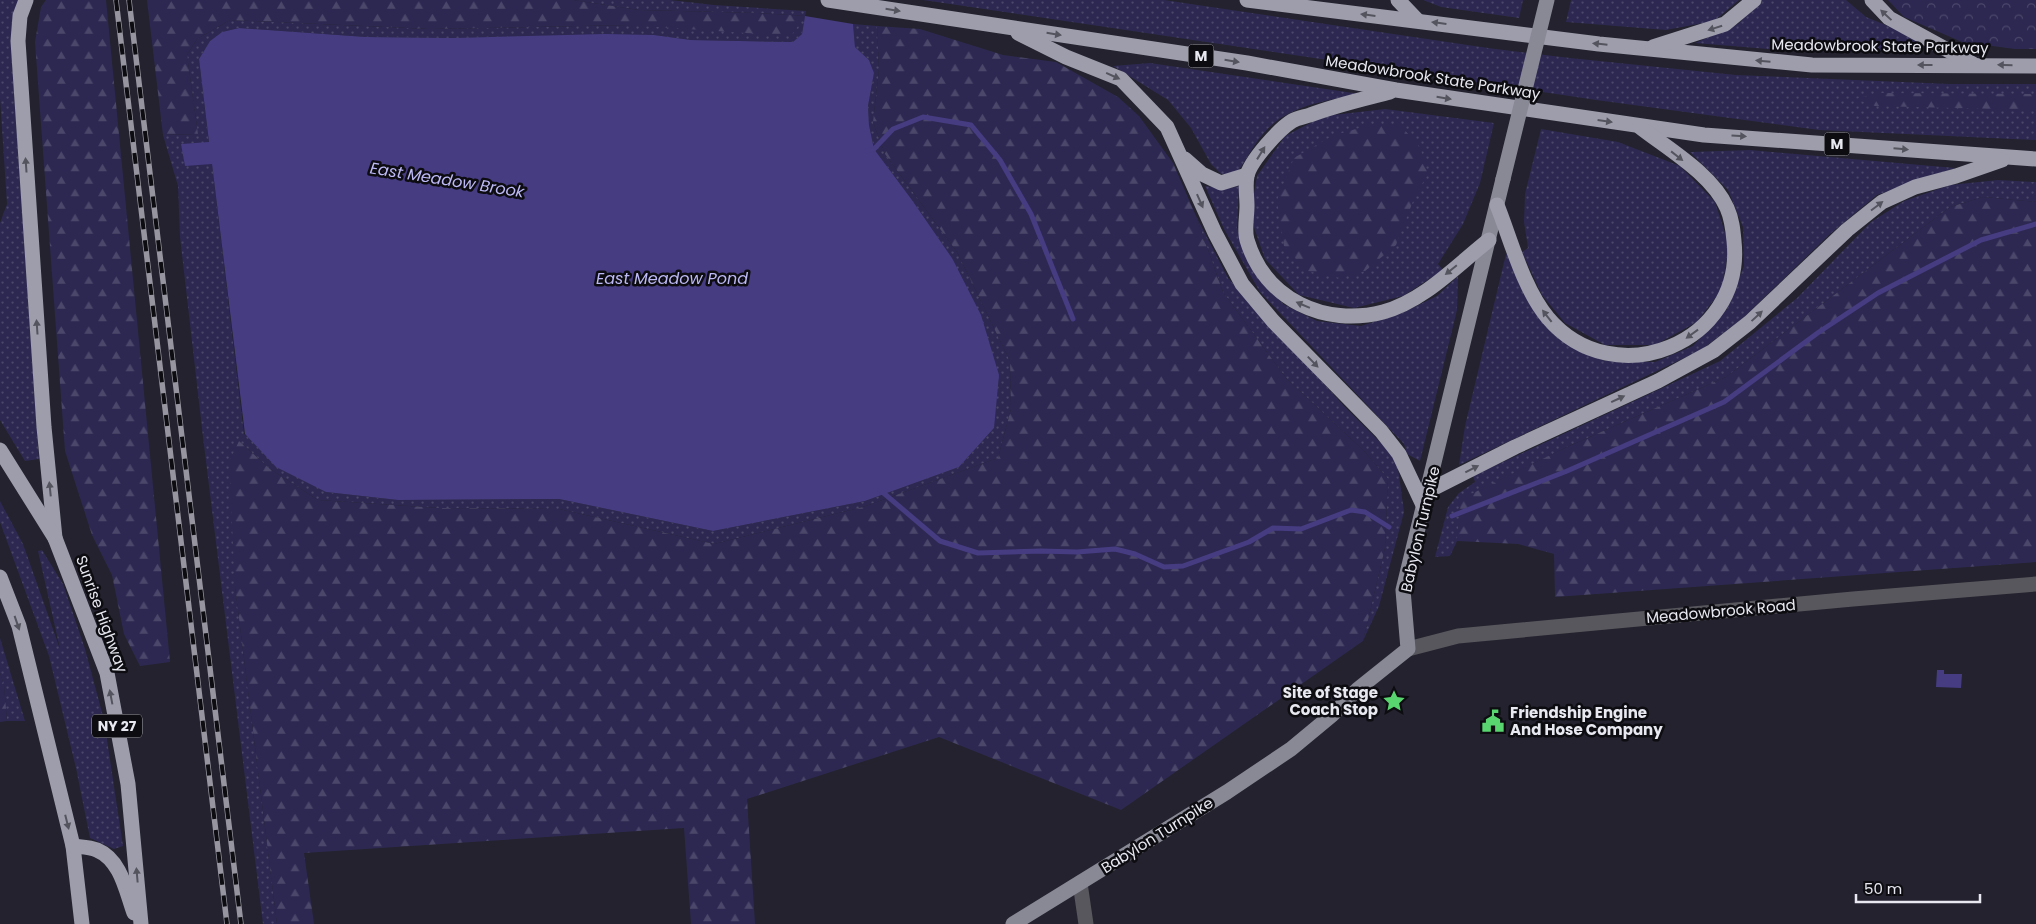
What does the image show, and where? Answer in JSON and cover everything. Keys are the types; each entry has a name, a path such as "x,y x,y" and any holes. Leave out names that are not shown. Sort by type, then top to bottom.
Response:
{"highway":[{"path":"26,0 20,16 18,41 44,427 55,538"},
{"name":"Meadowbrook State Parkway","path":"828,0 1247,63 1396,90 1638,126 1704,134 2036,160"},
{"name":"Meadowbrook State Parkway","path":"1247,0 1599,44 1812,65 2036,66"},
{"path":"1398,0 1416,20"},
{"path":"1649,48 1725,24 1754,0"},
{"path":"1872,0 1889,18 1974,65"},
{"path":"1006,27 1066,57 1120,79 1167,127 1182,156 1215,233 1242,284 1273,321 1381,431 1399,454 1424,507"},
{"path":"1396,90 1328,108 1292,122 1267,142 1247,175 1247,239 1257,264 1269,281 1292,301 1323,314 1358,316 1384,312 1425,291 1489,240"},
{"path":"1497,204 1529,288 1547,317 1562,331 1583,346 1615,356 1640,356 1668,349 1692,335 1708,320 1728,292 1736,257 1732,223 1727,207 1707,179 1638,126"},
{"path":"1182,156 1202,174 1221,183 1247,175"},
{"path":"1428,491 1516,447 1658,381 1713,351 1750,322 1847,230 1882,202 1915,186 1956,176 2008,158"},
{"name":"Sunrise Highway","path":"0,450 55,538 107,673 128,784 140,924"},
{"path":"0,577 19,626 73,846 82,924"},
{"path":"73,846 95,849 109,857 119,871 140,924"}],"main road":[{"name":"Babylon Turnpike","path":"1013,924 1227,792 1291,749 1332,715 1358,689 1408,648 1403,590 1547,0"}],"street":[{"name":"Meadowbrook Road","path":"1408,648 1458,636 1796,604 2036,584"},
{"path":"1080,884 1086,924"}],"green space":[{"path":"0,0 21,0 11,46 39,459 25,461 0,420 0,223 7,204 0,98"},
{"path":"46,0 106,0 170,662 140,666 124,634 112,575 92,535 65,451 35,42 41,7"},
{"path":"147,0 573,0 639,10 805,16 791,36 629,25 430,29 230,20 197,39 187,55 198,134 163,135"},
{"path":"573,0 670,0 806,11 802,34 794,42 691,40 654,35 453,38 366,37 239,28 222,32 210,41 199,59 209,143 181,144 212,164 244,434 326,492 399,500 559,499 713,531 865,501 959,467 994,428 952,258 874,149 869,125 868,106 874,73 869,60 855,47 853,24 877,26 879,69 873,122 885,154 957,252 1010,361 1011,409 998,458 863,507 714,544 559,509 438,508 318,500 270,469 239,441 235,586 277,924 263,924 203,437 180,237 178,186 163,135 198,134 187,55 197,39 230,20 430,29 629,25 804,16 639,10"},
{"path":"923,0 1164,0 1488,48 1736,75 1950,84 2036,84 2036,140 1819,130 1596,100"},
{"path":"1423,0 1523,0 1519,18 1441,7"},
{"path":"1571,0 1739,0 1714,21 1666,30 1566,22"},
{"path":"1761,0 1846,0 1866,17 1900,31 1930,47 1854,52 1793,51 1695,43 1738,24"},
{"path":"1888,0 2036,0 2036,49 2015,49 1962,42 1904,17"},
{"path":"877,26 920,29 1003,55 1056,62 1118,97 1139,116 1173,163 1196,216 1223,292 1286,378 1365,452 1388,479 1385,548 1363,641 1121,810 939,737 747,799 755,924 691,924 684,828 304,853 314,924 277,924 235,586 229,462 239,441 270,469 318,500 438,508 559,509 714,544 863,507 998,458 1011,409 1010,361 957,252 885,154 873,122 879,69"},
{"path":"1150,63 1360,94 1321,102 1295,110 1284,116 1273,124 1259,139 1235,175 1221,174 1211,164 1191,128 1168,100 1113,66"},
{"path":"1876,93 2036,94 2036,110 1875,106 1856,99"},
{"path":"1385,109 1494,123 1480,183 1463,224 1438,264 1443,270 1403,296 1354,308 1299,295 1265,259 1250,216 1257,176 1285,136 1324,116"},
{"path":"1373,124 1400,125 1420,147 1428,174 1415,196 1396,245 1365,271 1340,278 1307,271 1284,246 1277,200 1294,158 1332,136"},
{"path":"1541,129 1618,142 1680,166 1715,202 1729,245 1722,289 1697,322 1655,345 1605,345 1565,323 1542,295 1522,252 1528,248 1524,222 1525,194"},
{"path":"1750,150 1955,168 1877,195 1830,234 1743,318 1701,350 1459,465 1465,426 1506,254 1512,256 1576,349 1605,361 1655,362 1693,346 1727,309 1744,266 1743,227 1728,190 1690,152"},
{"path":"1998,180 2036,182 2036,202 1983,197 1950,207 1726,377 1567,447 1462,499 1457,541 1450,556 1435,557 1448,507 1459,493 1475,482 1473,476 1720,361 1797,298 1871,222 1904,201 1950,185"},
{"path":"1205,186 1225,189 1239,186 1237,228 1251,266 1283,304 1317,321 1361,326 1404,312 1437,296 1458,276 1457,310 1420,461 1407,454 1404,444 1260,292 1224,229"},
{"path":"1983,197 2036,202 2036,562 1555,597 1554,554 1518,544 1457,541 1461,499 1567,447 1726,377 1950,207"},
{"path":"1196,216 1228,278 1344,406 1400,462 1398,468 1404,512 1379,606 1363,641 1385,548 1388,479 1365,452 1286,378 1223,292"},
{"path":"0,501 23,544 60,649 38,551 42,550 63,584 85,649 104,720 123,846 114,849 90,838 76,768 49,656 0,522"},
{"path":"0,638 25,721 7,721 4,685 0,673"},
{"path":"0,673 4,685 7,721 0,722"}],"water":[{"name":"East Meadow Pond","path":"805,16 853,24 855,47 869,60 874,73 868,106 869,125 874,149 952,258 981,315 999,375 994,428 959,467 865,501 713,531 559,499 398,500 326,492 276,467 245,434 212,164 185,166 181,144 209,142 199,59 210,41 222,32 239,28 366,37 453,38 604,34 654,35 691,40 793,42 802,34"},
{"path":"1937,670 1944,670 1944,674 1962,674 1961,688 1936,687"}],"waterway":[{"path":"867,151 874,149 893,129 923,117 971,125 1000,160 1031,214 1073,319"},
{"path":"1452,516 1567,471 1724,402 1819,332 1878,293 1981,240 2036,224"},
{"path":"880,490 940,541 978,553 1077,552 1115,549 1135,554 1164,567 1183,566 1249,542 1273,528 1301,529 1351,510 1365,512 1389,527"}],"railway":[{"path":"116,0 227,924"},
{"path":"129,0 241,924"}],"place":[{"name":"Site of Stage Coach Stop","path":"1394,701"},
{"name":"Friendship Engine And Hose Company","path":"1493,721"}],"water label":[{"name":"East Meadow Brook","path":"447,180"}]}
